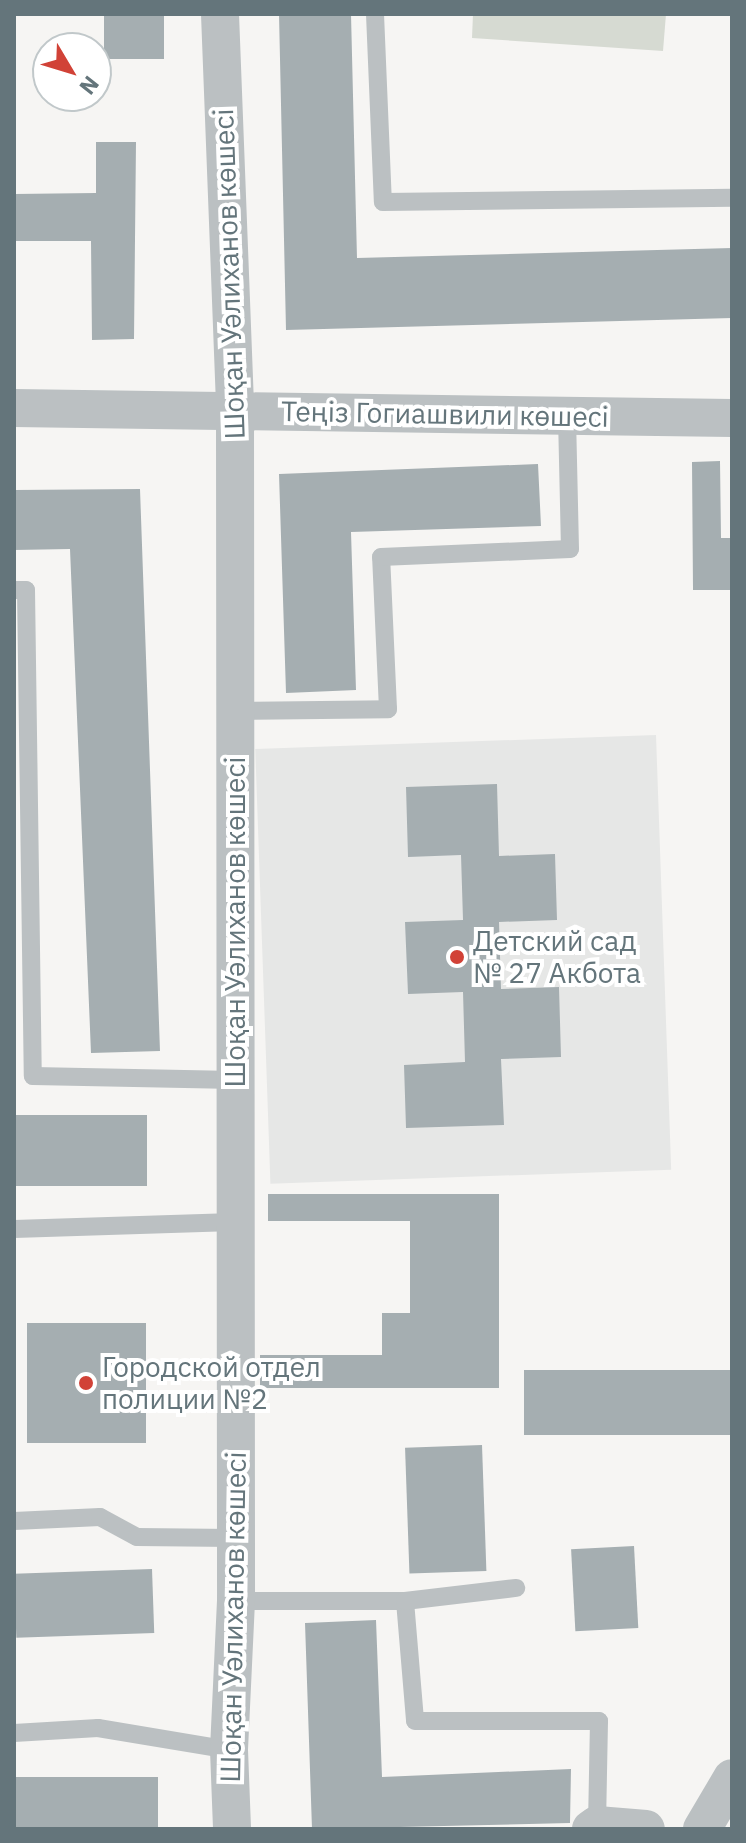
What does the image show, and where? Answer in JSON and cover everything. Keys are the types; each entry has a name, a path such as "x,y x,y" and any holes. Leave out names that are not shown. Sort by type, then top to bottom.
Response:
{"street":[{"name":"Шоқан Уәлиханов көшесі","path":"220,14 235,411 233,1538 236,1601 229,1750 232,1829"},
{"name":"Теңіз Гогиашвили көшесі","path":"14,408 732,418"},
{"path":"702,1829 732,1778"},
{"path":"594,1827 646,1829"}],"lane":[{"path":"375,14 383,202 732,198"},
{"path":"235,711 388,709 381,557 570,549 567,416"},
{"path":"14,590 26,590 33,1076 235,1080"},
{"path":"14,1229 234,1222"},
{"path":"14,1521 100,1517 137,1537 233,1538"},
{"path":"236,1601 405,1601 516,1588"},
{"path":"405,1601 415,1721 599,1721 594,1827"},
{"path":"14,1733 98,1728 229,1750"}],"shaded area":[{"path":"473,14 666,14 663,51 472,38"},
{"name":"Детский сад № 27 Акбота","path":"656,735 671,1170 270,1184 255,749"}],"building":[{"path":"104,14 164,14 164,59 112,59 112,32 104,32"},
{"path":"279,14 351,14 357,258 732,248 732,318 286,330"},
{"path":"96,142 136,142 134,339 92,340 91,241 14,241 14,194 96,193"},
{"path":"720,461 721,538 732,538 732,590 693,590 692,462"},
{"path":"538,464 541,526 351,532 356,690 286,693 279,474"},
{"path":"140,489 160,1051 91,1053 70,549 14,550 14,490"},
{"path":"497,784 499,856 555,854 557,920 499,922 501,989 559,987 561,1057 501,1059 504,1125 406,1128 404,1065 465,1062 463,992 408,994 405,922 463,920 461,855 408,857 406,787"},
{"path":"14,1115 147,1115 147,1186 14,1186"},
{"path":"268,1194 499,1194 499,1388 260,1388 260,1355 382,1355 382,1313 410,1313 410,1221 268,1221"},
{"name":"Городской отдел полиции №2","path":"27,1323 146,1323 146,1443 27,1443"},
{"path":"524,1370 732,1370 732,1435 524,1435"},
{"path":"482,1445 486,1571 409,1574 405,1448"},
{"path":"634,1546 638,1628 575,1631 571,1549"},
{"path":"152,1569 154,1633 16,1638 14,1574"},
{"path":"376,1620 382,1777 571,1769 570,1823 312,1829 305,1623"},
{"path":"14,1777 158,1777 158,1829 14,1829"}],"place":[{"name":"Детский сад № 27 Акбота","path":"457,957"},
{"name":"Городской отдел полиции №2","path":"86,1383"}]}
